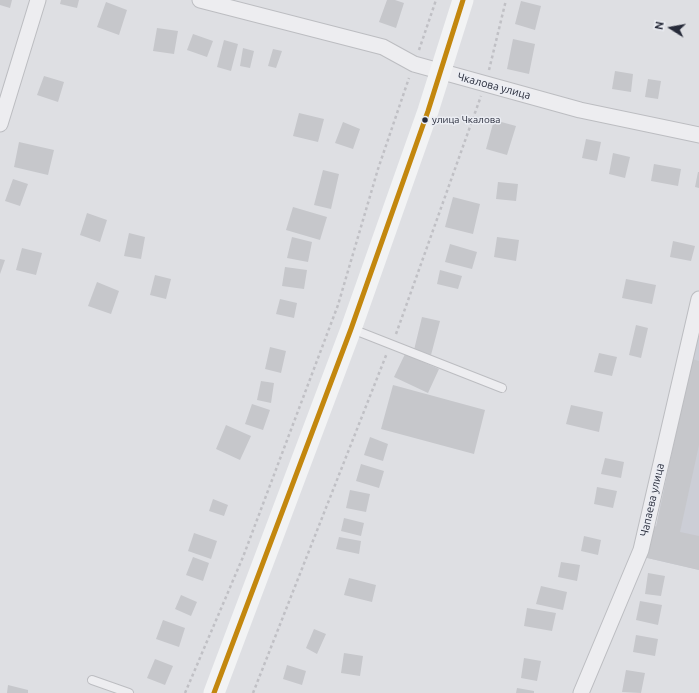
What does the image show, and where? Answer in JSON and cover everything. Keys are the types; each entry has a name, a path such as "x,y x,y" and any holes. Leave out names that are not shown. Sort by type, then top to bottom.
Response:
{"main road":[{"path":"214,693 351,329 426,119 463,0"}],"street":[{"path":"0,124 38,0"},
{"name":"Чкалова улица","path":"200,0 383,47 414,64 580,110 699,135"},
{"name":"Чапаева улица","path":"581,693 640,550 699,298"}],"lane":[{"path":"351,329 502,388"},
{"path":"92,680 129,693"}],"path":[{"path":"185,693 243,557 338,305 378,169 436,0"}],"shaded area":[{"path":"699,335 699,570 643,557 650,525 656,526 692,359"}],"building":[{"path":"0,0 12,0 10,8 0,5"},
{"path":"61,0 79,0 77,8 60,4"},
{"path":"387,0 395,0 404,3 396,28 379,22"},
{"path":"521,1 541,6 535,30 515,24"},
{"path":"106,2 127,10 119,35 97,27"},
{"path":"157,28 178,31 174,54 153,51"},
{"path":"193,34 213,41 207,57 187,50"},
{"path":"513,39 535,44 529,74 507,69"},
{"path":"224,40 238,44 231,71 217,67"},
{"path":"243,48 254,51 250,68 240,66"},
{"path":"273,49 282,51 276,68 268,66"},
{"path":"615,71 633,74 631,92 612,89"},
{"path":"44,76 64,82 58,102 37,95"},
{"path":"648,79 661,81 658,99 645,97"},
{"path":"299,113 324,119 318,142 293,136"},
{"path":"494,120 516,126 507,155 486,149"},
{"path":"343,122 360,129 353,149 335,143"},
{"path":"586,139 601,142 597,161 582,158"},
{"path":"19,142 54,150 48,175 14,167"},
{"path":"613,153 630,157 625,178 609,174"},
{"path":"654,164 681,169 678,186 651,181"},
{"path":"323,170 339,174 331,209 314,205"},
{"path":"699,172 699,188 695,187"},
{"path":"13,179 28,184 20,206 5,201"},
{"path":"498,182 518,184 516,201 496,199"},
{"path":"453,197 480,204 473,234 445,227"},
{"path":"293,207 327,217 320,240 286,230"},
{"path":"87,213 107,220 100,242 80,235"},
{"path":"129,233 145,237 141,259 124,256"},
{"path":"292,237 312,242 308,262 287,258"},
{"path":"497,237 519,240 516,261 494,257"},
{"path":"673,241 695,246 691,261 670,257"},
{"path":"450,244 477,252 472,269 445,262"},
{"path":"22,248 42,253 36,275 16,270"},
{"path":"0,259 5,260 0,274"},
{"path":"285,267 307,270 304,289 282,286"},
{"path":"440,270 462,276 458,289 437,284"},
{"path":"155,275 171,279 166,299 150,295"},
{"path":"626,279 656,285 652,304 622,298"},
{"path":"97,282 119,291 111,314 88,306"},
{"path":"280,299 297,303 294,318 276,314"},
{"path":"422,317 440,321 431,355 414,350"},
{"path":"636,325 648,328 641,358 629,355"},
{"path":"270,347 286,351 281,373 265,369"},
{"path":"599,353 617,357 612,376 594,372"},
{"path":"405,354 439,369 428,393 394,377"},
{"path":"692,359 699,361 699,445 680,532 699,536 699,570 643,557 650,525 656,527"},
{"path":"261,381 274,383 271,403 257,400"},
{"path":"393,385 485,410 474,454 381,429"},
{"path":"252,404 270,410 263,430 245,424"},
{"path":"571,405 603,412 599,432 566,424"},
{"path":"226,425 251,436 240,460 216,449"},
{"path":"370,437 388,444 383,461 364,455"},
{"path":"605,458 624,462 621,478 601,474"},
{"path":"361,464 384,471 379,488 356,481"},
{"path":"597,487 617,491 613,508 594,504"},
{"path":"350,490 370,494 366,512 346,508"},
{"path":"213,499 228,505 224,516 209,511"},
{"path":"344,518 364,523 361,536 341,531"},
{"path":"194,533 217,541 211,559 188,551"},
{"path":"584,536 601,540 598,555 581,551"},
{"path":"339,537 361,541 359,554 336,549"},
{"path":"193,557 209,563 203,581 186,575"},
{"path":"561,562 580,565 577,581 558,577"},
{"path":"648,573 665,576 661,596 645,594"},
{"path":"349,578 376,585 372,602 344,595"},
{"path":"541,586 567,592 563,610 536,604"},
{"path":"181,595 197,602 191,616 175,609"},
{"path":"640,601 662,605 658,625 636,620"},
{"path":"527,608 556,613 552,631 524,626"},
{"path":"163,620 185,628 179,647 156,639"},
{"path":"314,629 326,634 317,654 306,648"},
{"path":"636,635 658,639 655,656 633,652"},
{"path":"344,653 363,656 360,676 341,673"},
{"path":"524,658 541,661 537,681 521,678"},
{"path":"155,659 173,666 165,685 147,678"},
{"path":"287,665 306,671 302,685 283,679"},
{"path":"626,670 645,673 641,693 622,692"},
{"path":"8,685 28,690 28,693 7,693"},
{"path":"517,688 534,691 534,693 516,693"}],"transit line":[{"path":"214,693 351,329 428,111 463,0"}],"place":[{"name":"улица Чкалова","path":"425,120"}]}
